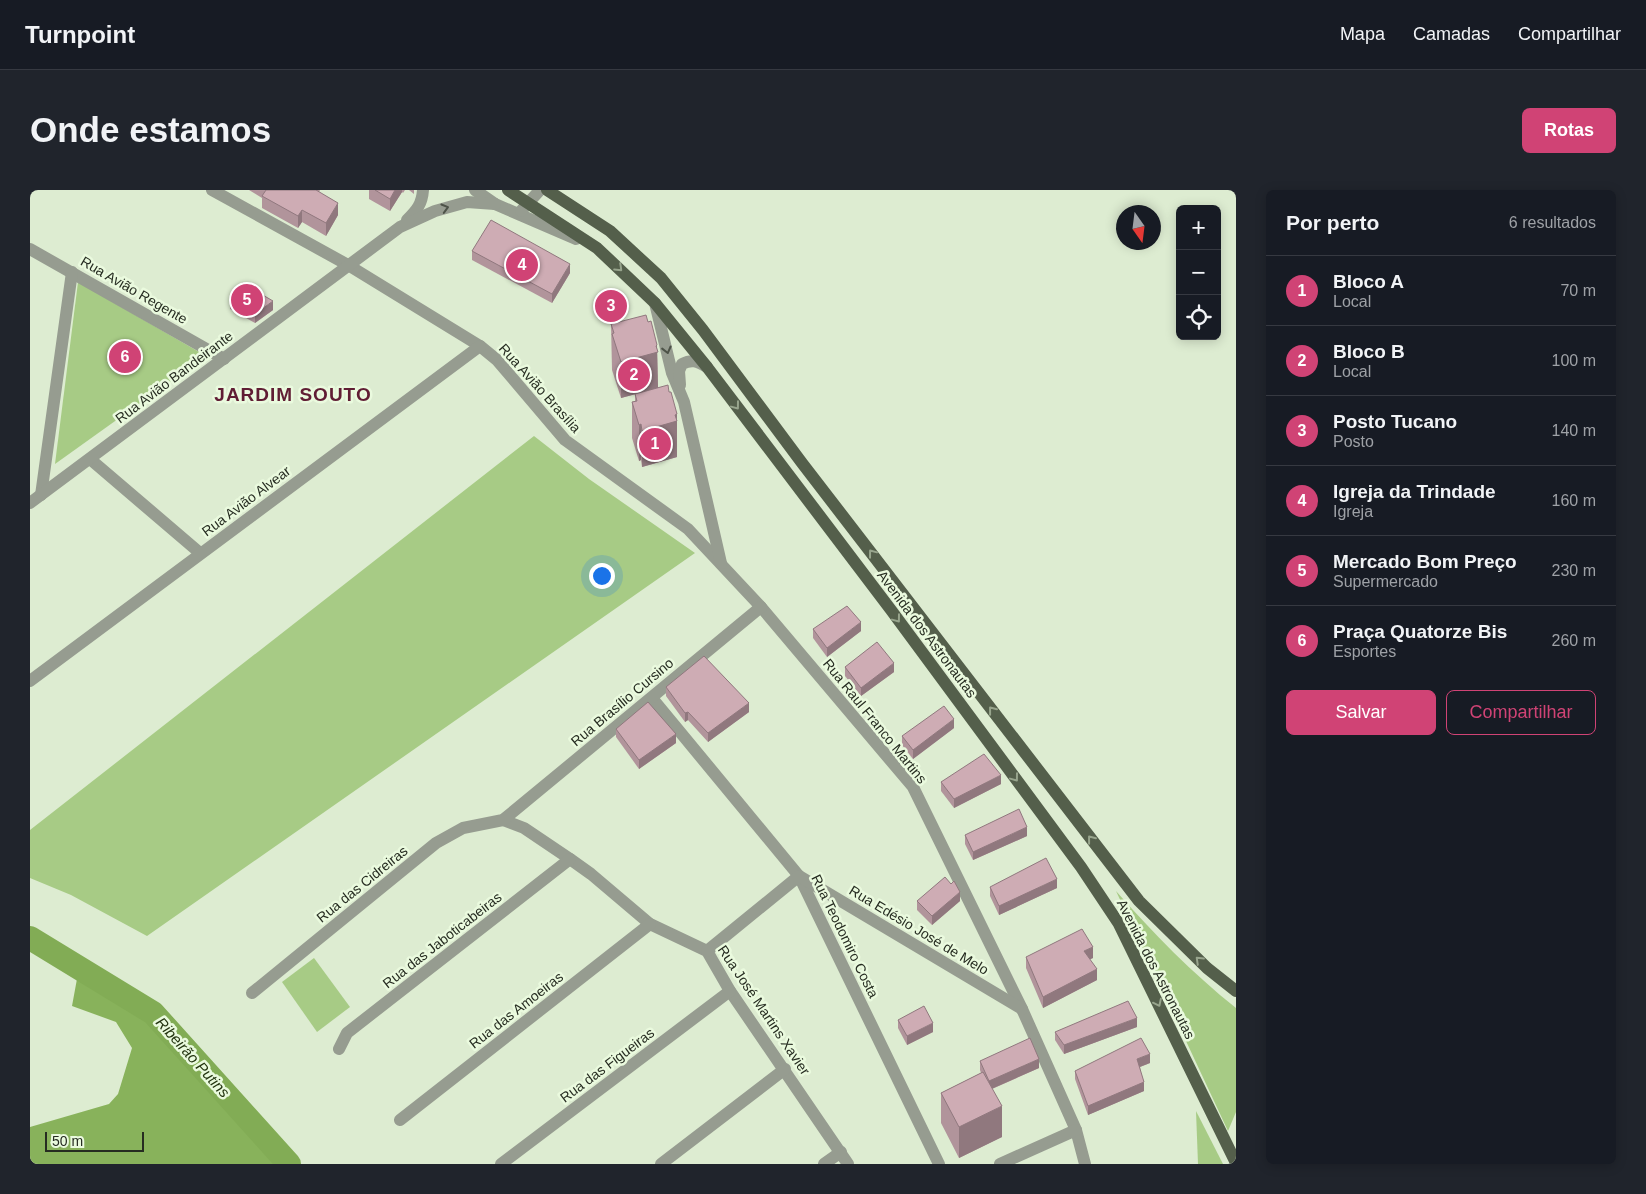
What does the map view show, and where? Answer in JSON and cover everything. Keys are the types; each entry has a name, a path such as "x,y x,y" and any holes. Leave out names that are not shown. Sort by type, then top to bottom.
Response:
{"main road":[{"name":"Avenida dos Astronautas","path":"508,190 597,248 655,303 707,367 787,472 1081,867 1119,924 1236,1163"},
{"name":"Avenida dos Astronautas","path":"547,190 610,231 661,278 1139,902 1207,968 1236,991"}],"street":[{"name":"Rua Avião Brasília","path":"212,190 348,266 480,346 497,360 565,440 688,529 722,565"},
{"path":"400,227 418,209 422,199 422,190"},
{"path":"475,190 495,204 597,248"},
{"path":"519,213 540,190"},
{"path":"557,190 574,208"},
{"name":"Rua Avião Bandeirante","path":"30,503 400,227 435,210 467,202 495,204"},
{"name":"Rua Avião Regente","path":"30,249 224,359"},
{"path":"41,495 72,272"},
{"name":"Rua Raul Franco Martins","path":"655,303 672,373 684,402 722,565 761,607 913,787 1022,1009 1076,1130 1085,1164"},
{"name":"Rua Avião Alvear","path":"30,681 480,346"},
{"path":"684,402 679,371 682,364 690,360 707,367"},
{"path":"90,459 200,553"},
{"name":"Rua Brasílio Cursino","path":"503,820 761,607"},
{"name":"Rua Teodomiro Costa","path":"652,698 799,876 939,1164"},
{"name":"Rua José Martins Xavier","path":"503,820 524,828 570,859 591,874 650,924 707,951 730,990 848,1164"},
{"name":"Rua das Cidreiras","path":"252,994 436,843 463,828 503,820"},
{"name":"Rua das Jaboticabeiras","path":"339,1049 347,1033 570,859"},
{"path":"707,951 799,876"},
{"name":"Rua Edésio José de Melo","path":"799,876 1022,1009"},
{"name":"Rua das Amoeiras","path":"400,1120 650,924"},
{"name":"Rua das Figueiras","path":"501,1164 730,990"},
{"path":"661,1164 785,1069"},
{"path":"1000,1164 1076,1130"},
{"path":"824,1164 840,1152"}],"green space":[{"path":"78,282 206,356 55,464"},
{"path":"534,436 589,479 695,553 147,936 71,895 30,878 30,830"},
{"path":"1116,891 1173,952 1236,1008 1236,1112 1228,1131"},
{"path":"314,958 350,1007 317,1032 282,982"},
{"path":"79,968 153,1013 289,1164 30,1164 30,1127 109,1104 118,1094 132,1048 116,1022 72,1006"},
{"path":"1196,1111 1223,1164 1198,1164"}],"building":[{"path":"266,190 316,190 338,203 326,223 302,210 298,216 262,196"},
{"path":"375,190 395,190 390,199"},
{"path":"491,220 570,264 552,294 472,251"},
{"path":"242,283 273,301 255,314 230,300"},
{"path":"646,315 648,322 651,321 658,352 621,362 612,334 614,333 611,324"},
{"path":"668,385 677,414 675,415 677,421 642,431 632,402 637,401 635,394"},
{"path":"847,606 861,622 827,648 813,629"},
{"path":"877,642 894,663 861,688 845,667"},
{"path":"704,656 749,703 708,733 688,712 685,713 666,687"},
{"path":"648,702 676,734 639,760 616,729"},
{"path":"944,706 954,719 913,750 902,736"},
{"path":"984,754 1001,775 954,799 941,782"},
{"path":"1019,809 1027,827 973,852 965,835"},
{"path":"1046,858 1057,879 999,906 990,887"},
{"path":"945,877 951,884 954,881 960,892 932,916 917,901"},
{"path":"1082,929 1093,947 1084,951 1097,969 1043,997 1026,957"},
{"path":"1128,1001 1137,1018 1064,1045 1055,1032"},
{"path":"924,1006 933,1023 907,1036 898,1020"},
{"path":"1030,1038 1039,1059 989,1081 980,1061"},
{"path":"1141,1038 1150,1054 1137,1059 1144,1082 1088,1106 1075,1071"},
{"path":"983,1072 1002,1106 959,1127 941,1093"}],"waterway":[{"name":"Ribeirão Putins","path":"30,938 153,1013 289,1164"}],"place":[{"name":"Igreja da Trindade","path":"522,265"},
{"name":"Mercado Bom Preço","path":"247,300"},
{"name":"Posto Tucano","path":"611,306"},
{"name":"Praça Quatorze Bis","path":"125,357"},
{"name":"Bloco B","path":"634,375"},
{"name":"Bloco A","path":"655,444"}],"district":[{"name":"JARDIM SOUTO","path":"293,394"}]}
